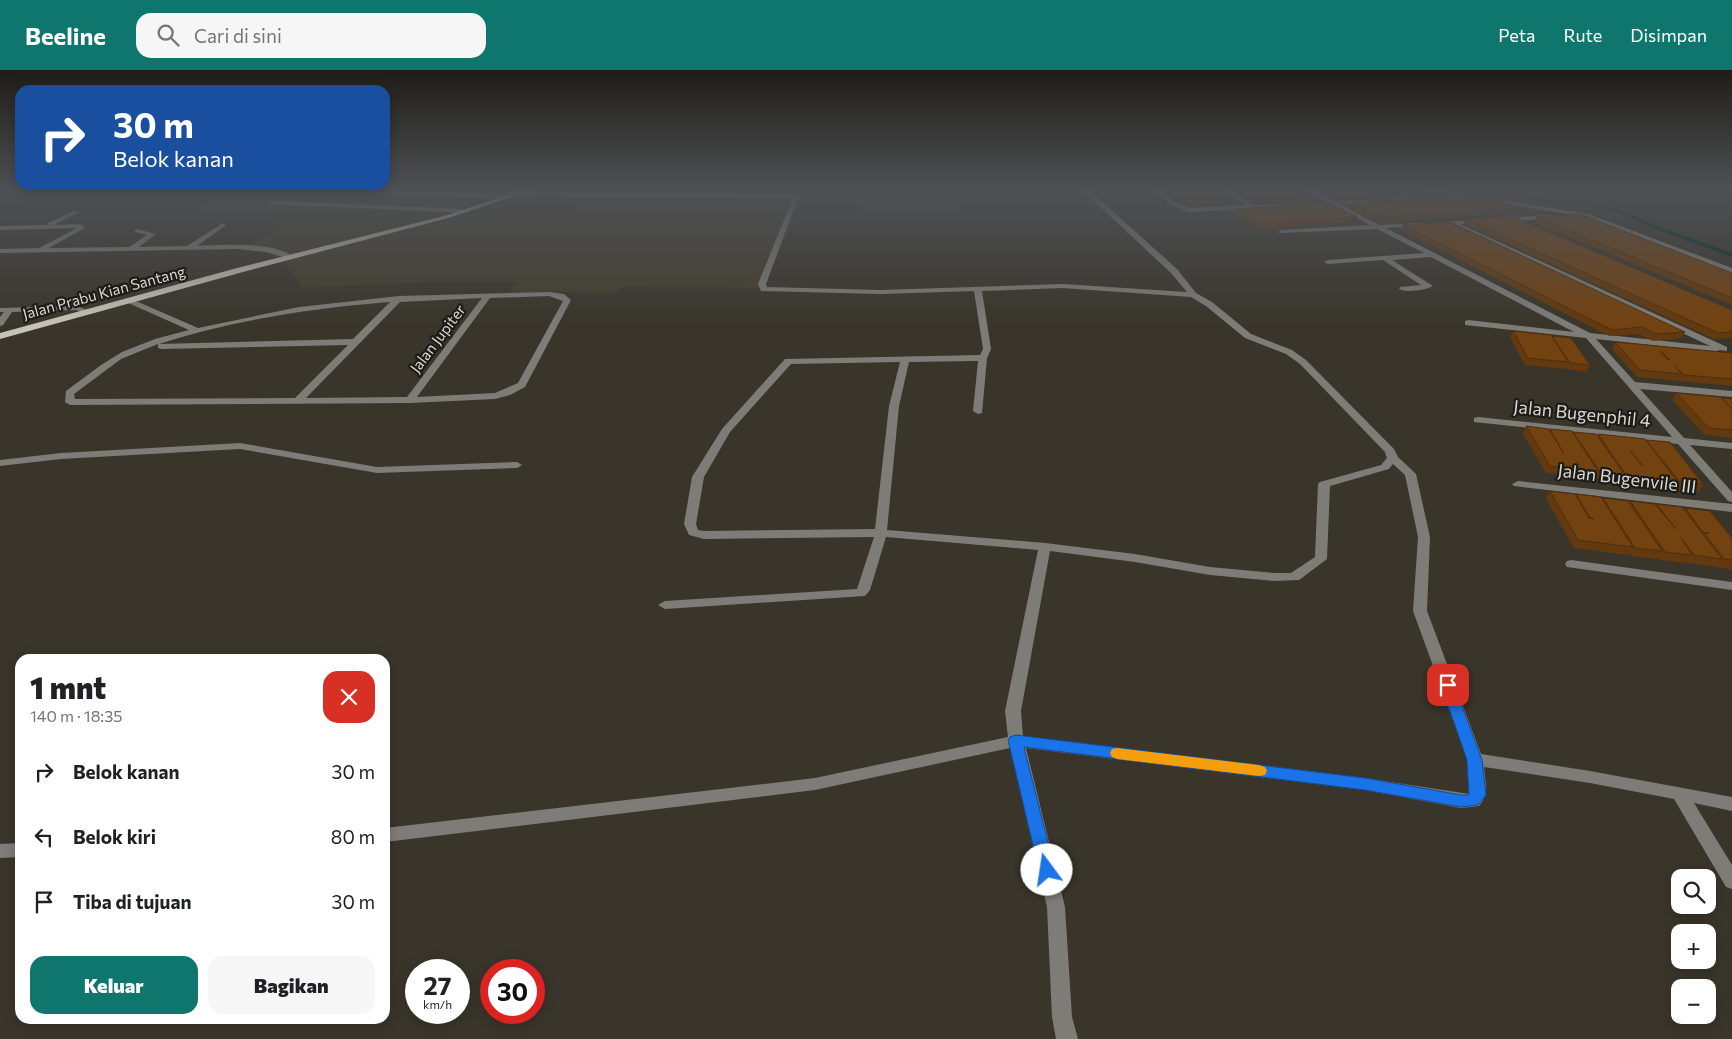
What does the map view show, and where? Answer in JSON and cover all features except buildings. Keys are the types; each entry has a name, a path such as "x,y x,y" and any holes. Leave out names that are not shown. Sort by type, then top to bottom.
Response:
{"main road":[{"name":"Jalan Prabu Kian Santang","path":"0,336 378,234"}],"street":[{"path":"39,250 69,234"},
{"path":"132,248 153,234"},
{"path":"190,247 209,234"},
{"path":"782,234 762,284 764,289 881,292 1063,286 1193,295"},
{"path":"390,834 815,784 1016,740 1365,784 1461,801 1473,801 1478,795 1475,760 1420,611 1424,537 1410,474 1303,362 1289,352 1248,336 1209,304 1193,295 1174,271 1134,234"},
{"path":"1393,234 1589,336 1732,499"},
{"path":"1476,234 1728,350"},
{"path":"1636,234 1732,271"},
{"path":"0,251 190,247 268,250 290,257"},
{"path":"1328,262 1434,255"},
{"path":"1384,258 1429,286 1403,289"},
{"path":"978,289 986,349 983,358 978,411"},
{"path":"548,294 561,296 567,300 522,385 507,393 495,396 410,400 70,402 69,393 124,354 146,346 198,330 228,330 315,306 399,298 548,294"},
{"name":"Jalan Jupiter","path":"410,400 488,295"},
{"path":"298,400 399,298"},
{"path":"129,300 198,330"},
{"path":"0,310 77,308 87,312"},
{"path":"0,323 10,310"},
{"path":"1468,323 1728,350"},
{"path":"220,345 228,330"},
{"path":"146,346 354,342"},
{"path":"983,358 788,361 726,431 698,477 690,524 693,532 704,535 881,533 940,536 1135,558 1210,571 1294,577 1321,559 1324,484 1386,467 1393,458"},
{"path":"665,605 860,593 863,590 881,533 894,406 905,359"},
{"path":"1633,384 1732,394"},
{"name":"Jalan Bugenphil 4","path":"1478,420 1732,446"},
{"path":"0,463 61,456 240,446 377,470 518,465"},
{"name":"Jalan Bugenvile III","path":"1518,484 1732,508"},
{"path":"1045,547 1013,711 1016,740 1056,907 1062,1017 1067,1039"},
{"path":"1571,564 1732,586"},
{"path":"1475,760 1590,777 1732,804"},
{"path":"1679,794 1732,881"},
{"path":"0,851 15,850"}],"shaded area":[{"path":"267,234 787,234 764,288 624,287 614,293 510,292 517,282 425,282 302,288 278,253 244,247"}],"waterway":[{"path":"1675,234 1732,255"}],"slow traffic":[{"path":"1117,753 1259,771"}],"route":[{"path":"1047,870 1016,740 1365,784 1461,801 1473,801 1478,795 1475,760 1448,685"}]}
